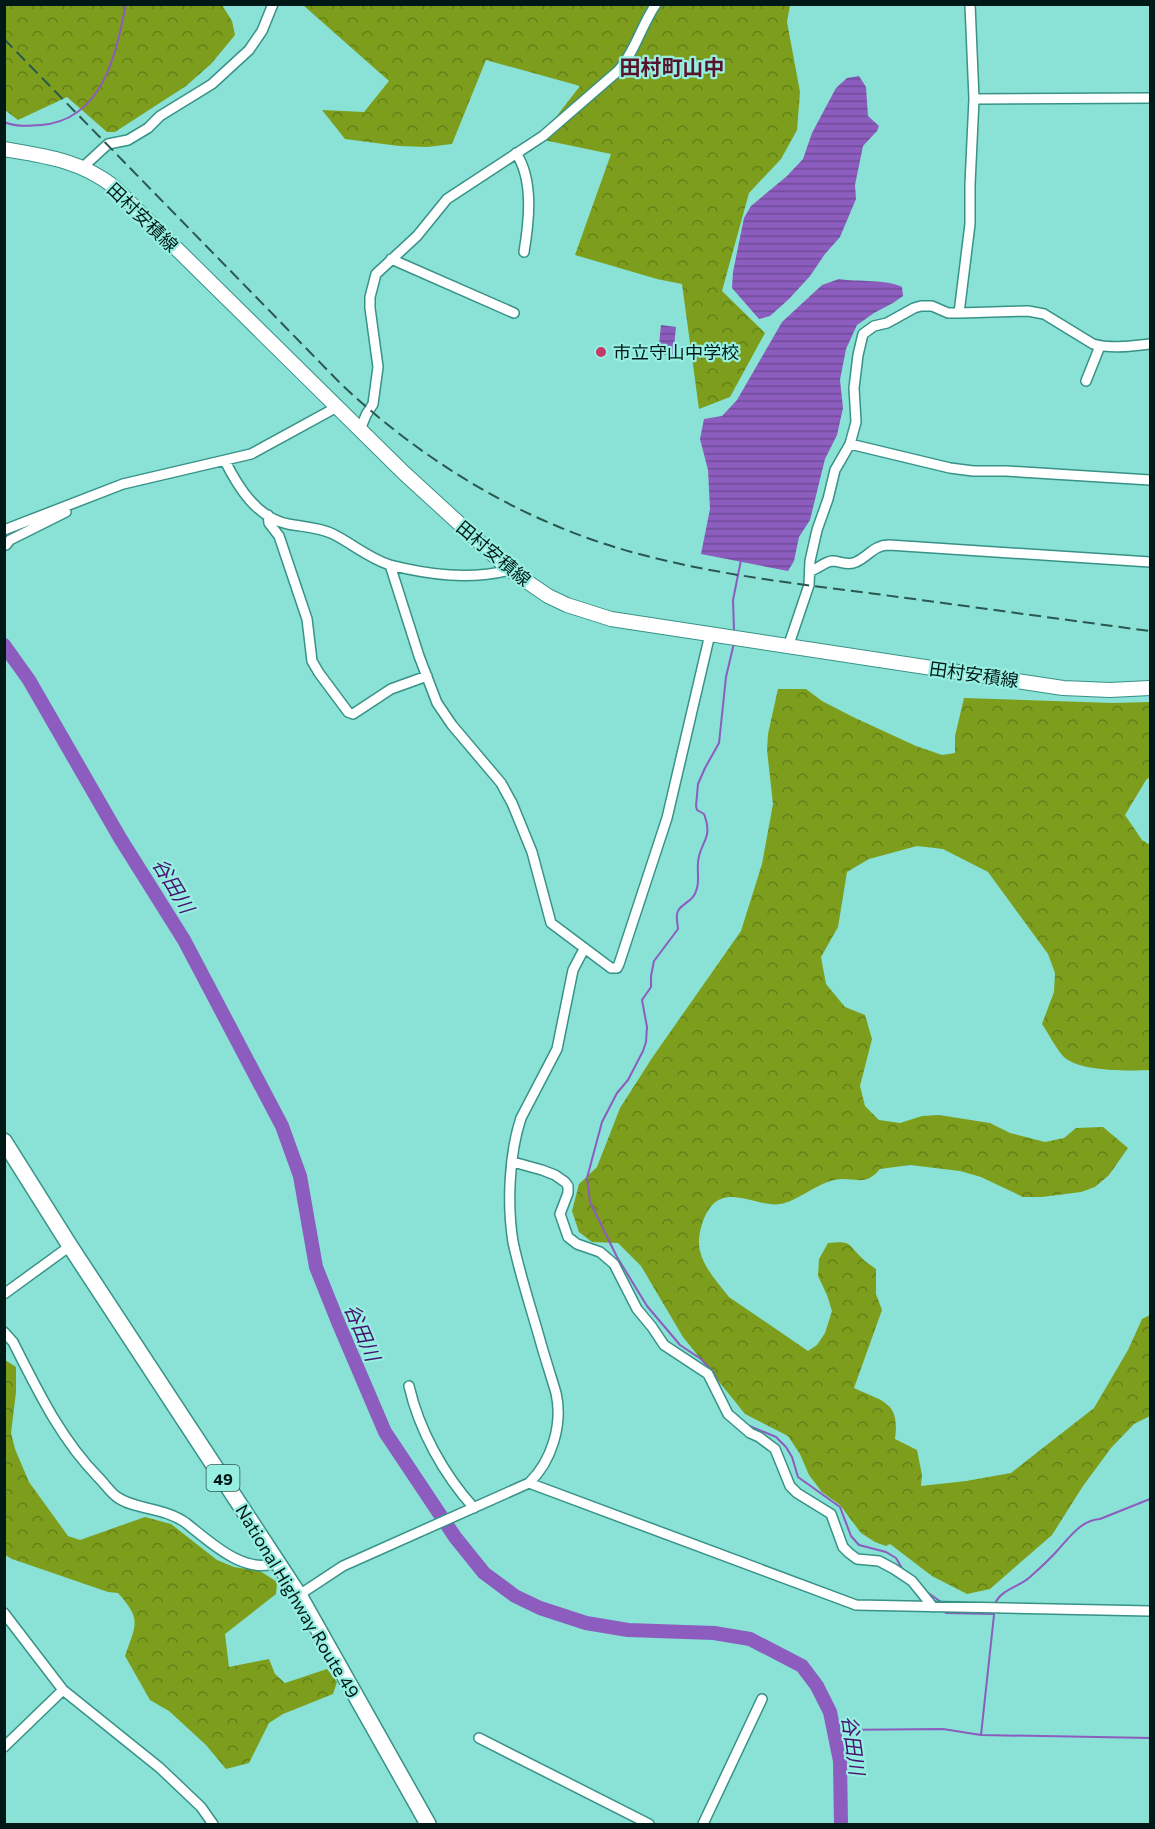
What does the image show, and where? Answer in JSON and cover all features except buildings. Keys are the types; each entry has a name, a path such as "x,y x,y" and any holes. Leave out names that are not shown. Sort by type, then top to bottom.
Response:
{"highway":[{"name":"National Highway Route 49","path":"4,1141 70,1246 299,1595 428,1824"}],"main road":[{"name":"田村安積線","path":"4,149 58,159 83,167 113,186 404,473 510,570 548,596 611,619 788,647 1063,688 1110,690 1150,688"}],"street":[{"path":"83,167 108,144 128,140 148,128 160,116 212,84 249,50 262,30 273,4"},
{"path":"360,430 373,404 378,367 376,342 370,315 370,297 376,274 429,224 447,199 543,136 618,71 626,62 656,4"},
{"path":"959,313 970,224 974,99 970,4"},
{"path":"974,99 1150,98"},
{"path":"516,153 523,164 527,182 529,223 524,252"},
{"path":"392,259 514,313"},
{"path":"788,647 809,585 810,561 817,530 835,470 850,444 856,422 854,388 863,334 874,326 887,324 914,308 932,306 948,313 1028,311 1044,314 1100,346 1108,348 1150,344"},
{"path":"1086,381 1100,346"},
{"path":"4,530 123,484 176,470 225,461 257,451 338,407"},
{"path":"850,444 950,468 973,471 1150,480"},
{"path":"225,461 249,499 268,515 283,523 309,527 334,535 370,558 407,569 459,577 510,570"},
{"path":"6,545 10,540 66,512 68,504"},
{"path":"268,515 269,523 282,545 307,619 312,661 348,712 353,714 391,689 427,675"},
{"path":"810,571 817,570 828,562 847,564 856,562 884,545 1150,562"},
{"path":"390,565 427,675 443,714 501,783 512,803 532,852 551,923 611,968 617,968 620,964 667,818 710,634"},
{"path":"299,1595 343,1566 530,1483 545,1464 554,1441 557,1424 556,1394 513,1242 511,1214 513,1162 521,1118 557,1049 573,970 584,949"},
{"path":"513,1162 555,1175 565,1182 568,1186 568,1193 560,1214 568,1237 577,1244 600,1252 614,1264 637,1309 664,1345 708,1374 728,1414 750,1434 759,1437 775,1449 790,1486 797,1493 831,1514 843,1547 857,1559 879,1561 894,1569 912,1581 933,1607"},
{"path":"4,1294 70,1246"},
{"path":"4,1332 13,1342 66,1440 115,1495 125,1501 179,1518 212,1543 243,1561 269,1565 278,1562"},
{"path":"409,1386 414,1408 435,1452 472,1509"},
{"path":"530,1483 851,1604 1150,1611"},
{"path":"4,1613 63,1690 160,1768 201,1807 213,1824"},
{"path":"4,1747 63,1690"},
{"path":"703,1824 762,1699"},
{"path":"479,1738 649,1824"}],"green space":[{"path":"5,4 222,5 232,21 235,35 211,64 186,86 115,132 107,132 67,97 18,120 5,110"},
{"path":"303,5 790,5 787,22 800,92 797,130 781,159 749,193 722,291 765,333 730,397 699,409 682,284 575,255 611,154 539,139 580,86 486,60 452,144 427,147 399,146 345,139 322,110 364,112 389,81"},
{"path":"778,689 806,689 822,701 853,717 916,746 942,755 955,753 955,736 964,698 1150,702 1150,777 1125,815 1142,840 1150,845 1150,1070 1092,1068 1070,1061 1063,1056 1042,1024 1054,992 1055,973 1048,954 988,872 943,849 917,846 869,859 847,872 838,927 821,957 826,984 845,1007 865,1015 872,1039 860,1086 865,1106 879,1120 900,1123 922,1116 939,1115 990,1123 1010,1133 1045,1142 1064,1138 1076,1128 1103,1127 1128,1148 1109,1175 1095,1187 1081,1192 1023,1197 981,1177 960,1171 910,1165 880,1169 864,1180 841,1179 820,1185 786,1203 765,1204 735,1197 721,1199 710,1207 699,1237 700,1251 705,1263 729,1297 808,1351 817,1345 825,1333 832,1311 818,1276 819,1259 828,1243 841,1242 850,1245 876,1269 876,1294 882,1310 854,1388 888,1405 892,1410 895,1417 895,1439 917,1450 922,1475 921,1486 1011,1473 1094,1408 1128,1350 1142,1319 1150,1315 1150,1416 1134,1424 1111,1448 1083,1486 1052,1535 990,1589 967,1594 932,1576 890,1544 886,1546 875,1542 861,1533 840,1505 822,1492 809,1475 800,1454 788,1436 745,1414 683,1337 641,1266 618,1243 592,1242 579,1232 572,1211 579,1184 597,1167 620,1108 652,1058 741,931 762,864 773,804 767,750 768,734"},
{"path":"5,1360 16,1367 16,1392 11,1433 15,1449 29,1482 68,1536 80,1540 145,1517 171,1524 217,1560 234,1567 260,1571 277,1582 276,1594 225,1634 229,1667 269,1659 275,1674 285,1683 327,1669 337,1682 333,1694 283,1714 269,1723 249,1763 226,1769 206,1745 169,1711 150,1700 125,1656 135,1623 131,1610 118,1593 108,1592 5,1555"}],"shaded area":[{"path":"859,76 866,87 868,116 879,126 863,146 855,185 856,199 840,237 810,276 770,316 759,319 732,288 744,218 751,206 787,176 803,159 812,133 836,88 847,78"},
{"path":"839,279 895,284 902,287 903,296 857,325 846,349 840,380 843,408 837,435 825,459 810,520 799,537 794,561 788,571 701,554 710,509 708,470 700,439 704,419 722,416 737,400 782,322 822,285"},
{"path":"661,325 676,327 673,356 658,354"}],"waterway":[{"path":"4,122 27,126 62,120 79,111 93,98 111,63 126,4"},
{"path":"734,631 733,600 741,560"},
{"path":"725,1399 714,1373 701,1359 680,1345 647,1306 617,1257 590,1202 587,1178 602,1122 617,1093 628,1080 646,1042 647,1027 642,1000 651,987 654,961 678,929 678,911 695,895 697,888 699,856 707,835 704,814 697,810 696,806 698,784 719,743 726,677 734,643"},
{"name":"谷田川","path":"4,645 29,680 120,838 184,940 282,1126 300,1176 316,1267 338,1322 385,1432 455,1537 484,1573 515,1596 540,1608 586,1623 628,1630 714,1633 750,1639 802,1666 817,1686 830,1712 840,1761 841,1824"},
{"path":"747,1425 776,1437 786,1447 792,1457 798,1477 840,1507 851,1536 859,1545 886,1552 896,1558 903,1570"},
{"path":"994,1606 1000,1596 1030,1577 1081,1526 1150,1499"},
{"path":"924,1590 941,1602"},
{"path":"944,1611 946,1613 994,1614"},
{"path":"981,1735 994,1615"},
{"path":"834,1730 943,1729 981,1735 1150,1738"}],"railway":[{"path":"4,39 341,384 408,440 481,489 520,509 601,543 700,568 788,583 1150,631"}],"place":[{"name":"市立守山中学校","path":"601,352"}],"district":[{"name":"田村町山中","path":"672,66"}]}
